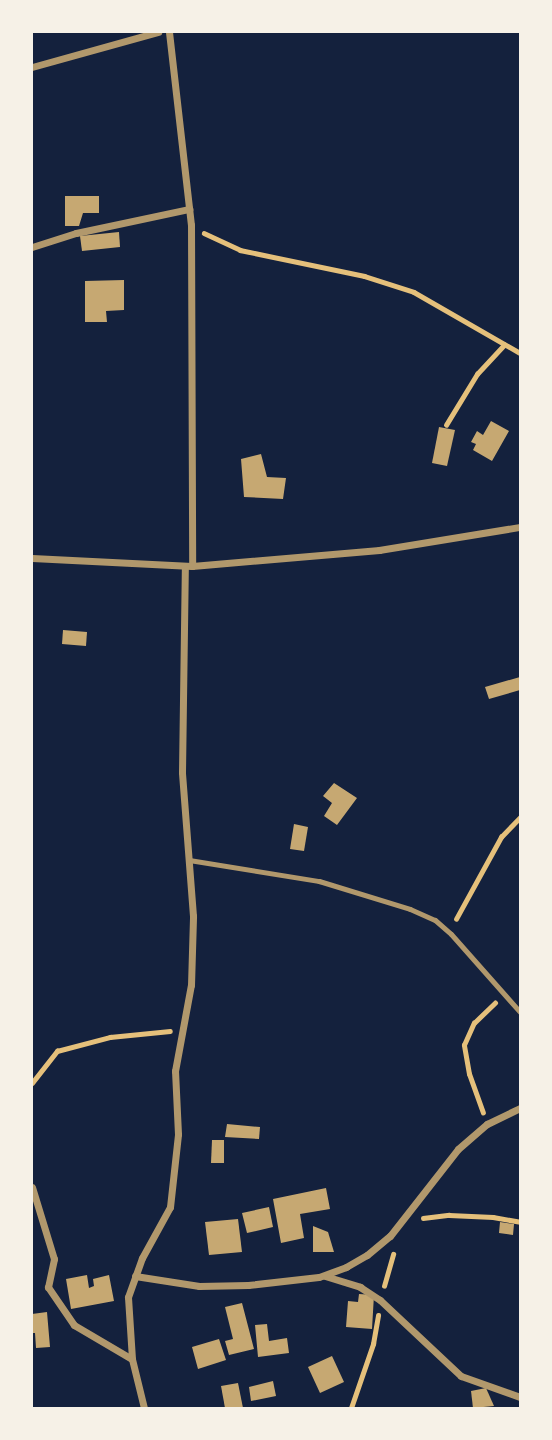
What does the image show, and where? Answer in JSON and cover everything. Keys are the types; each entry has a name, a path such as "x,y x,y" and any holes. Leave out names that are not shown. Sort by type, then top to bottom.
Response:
{"street":[{"path":"32,66 158,32"},
{"path":"144,1409 132,1359 128,1297 135,1276 170,1207 178,1134 175,1071 191,971 193,916 182,772 188,566 191,225 169,32"},
{"path":"32,247 76,233 189,209"},
{"path":"32,558 188,566 379,550 520,527"},
{"path":"135,1276 199,1286 248,1285 324,1275 368,1255 405,1221 458,1149 487,1124 520,1108"},
{"path":"32,1187 54,1259 48,1287 74,1325 132,1359"},
{"path":"324,1275 360,1287 380,1300 461,1376 520,1397"}],"lane":[{"path":"189,860 319,881 410,909 435,920 451,934 520,1012"}],"path":[{"path":"191,225 219,242 240,250 364,276 414,292 462,317 520,353"},
{"path":"446,425 477,374 504,345"},
{"path":"449,930 501,837 520,817"},
{"path":"487,1124 469,1074 464,1045 474,1023 506,994"},
{"path":"32,1083 57,1051 110,1037 183,1030"},
{"path":"405,1221 449,1215 493,1217 520,1222"},
{"path":"351,1409 373,1344 380,1300 394,1250"}],"building":[{"path":"65,196 99,196 99,213 83,213 79,226 65,226"},
{"path":"119,232 120,247 82,251 80,236"},
{"path":"124,280 124,310 106,311 107,322 85,322 85,281"},
{"path":"491,421 509,431 492,461 473,450 476,444 471,442 477,431 483,435"},
{"path":"439,427 455,430 447,466 432,463"},
{"path":"261,454 267,477 286,478 283,499 244,497 241,459"},
{"path":"63,630 87,632 86,646 62,644"},
{"path":"520,677 520,690 489,699 485,687"},
{"path":"334,783 357,798 337,825 324,816 332,803 323,796"},
{"path":"294,824 308,827 304,851 290,849"},
{"path":"227,1124 260,1127 259,1139 225,1137"},
{"path":"212,1140 224,1140 224,1163 211,1163"},
{"path":"326,1188 330,1209 300,1214 304,1238 281,1243 273,1199"},
{"path":"269,1207 273,1227 247,1233 242,1213"},
{"path":"238,1219 242,1252 209,1255 205,1222"},
{"path":"500,1222 514,1224 513,1235 499,1233"},
{"path":"313,1226 328,1232 334,1252 313,1252"},
{"path":"87,1275 89,1288 94,1286 93,1279 109,1275 114,1301 71,1309 66,1279"},
{"path":"359,1294 374,1295 372,1329 346,1327 348,1301 358,1302"},
{"path":"242,1303 254,1349 229,1355 225,1341 233,1339 225,1307"},
{"path":"47,1312 50,1347 36,1348 35,1333 32,1333 32,1314"},
{"path":"267,1324 269,1341 287,1338 289,1353 258,1357 255,1325"},
{"path":"219,1339 226,1360 198,1369 192,1347"},
{"path":"332,1356 344,1382 320,1393 308,1367"},
{"path":"273,1381 276,1396 251,1401 249,1387"},
{"path":"238,1383 243,1408 225,1408 221,1386"},
{"path":"486,1388 494,1406 473,1408 471,1391"}]}
